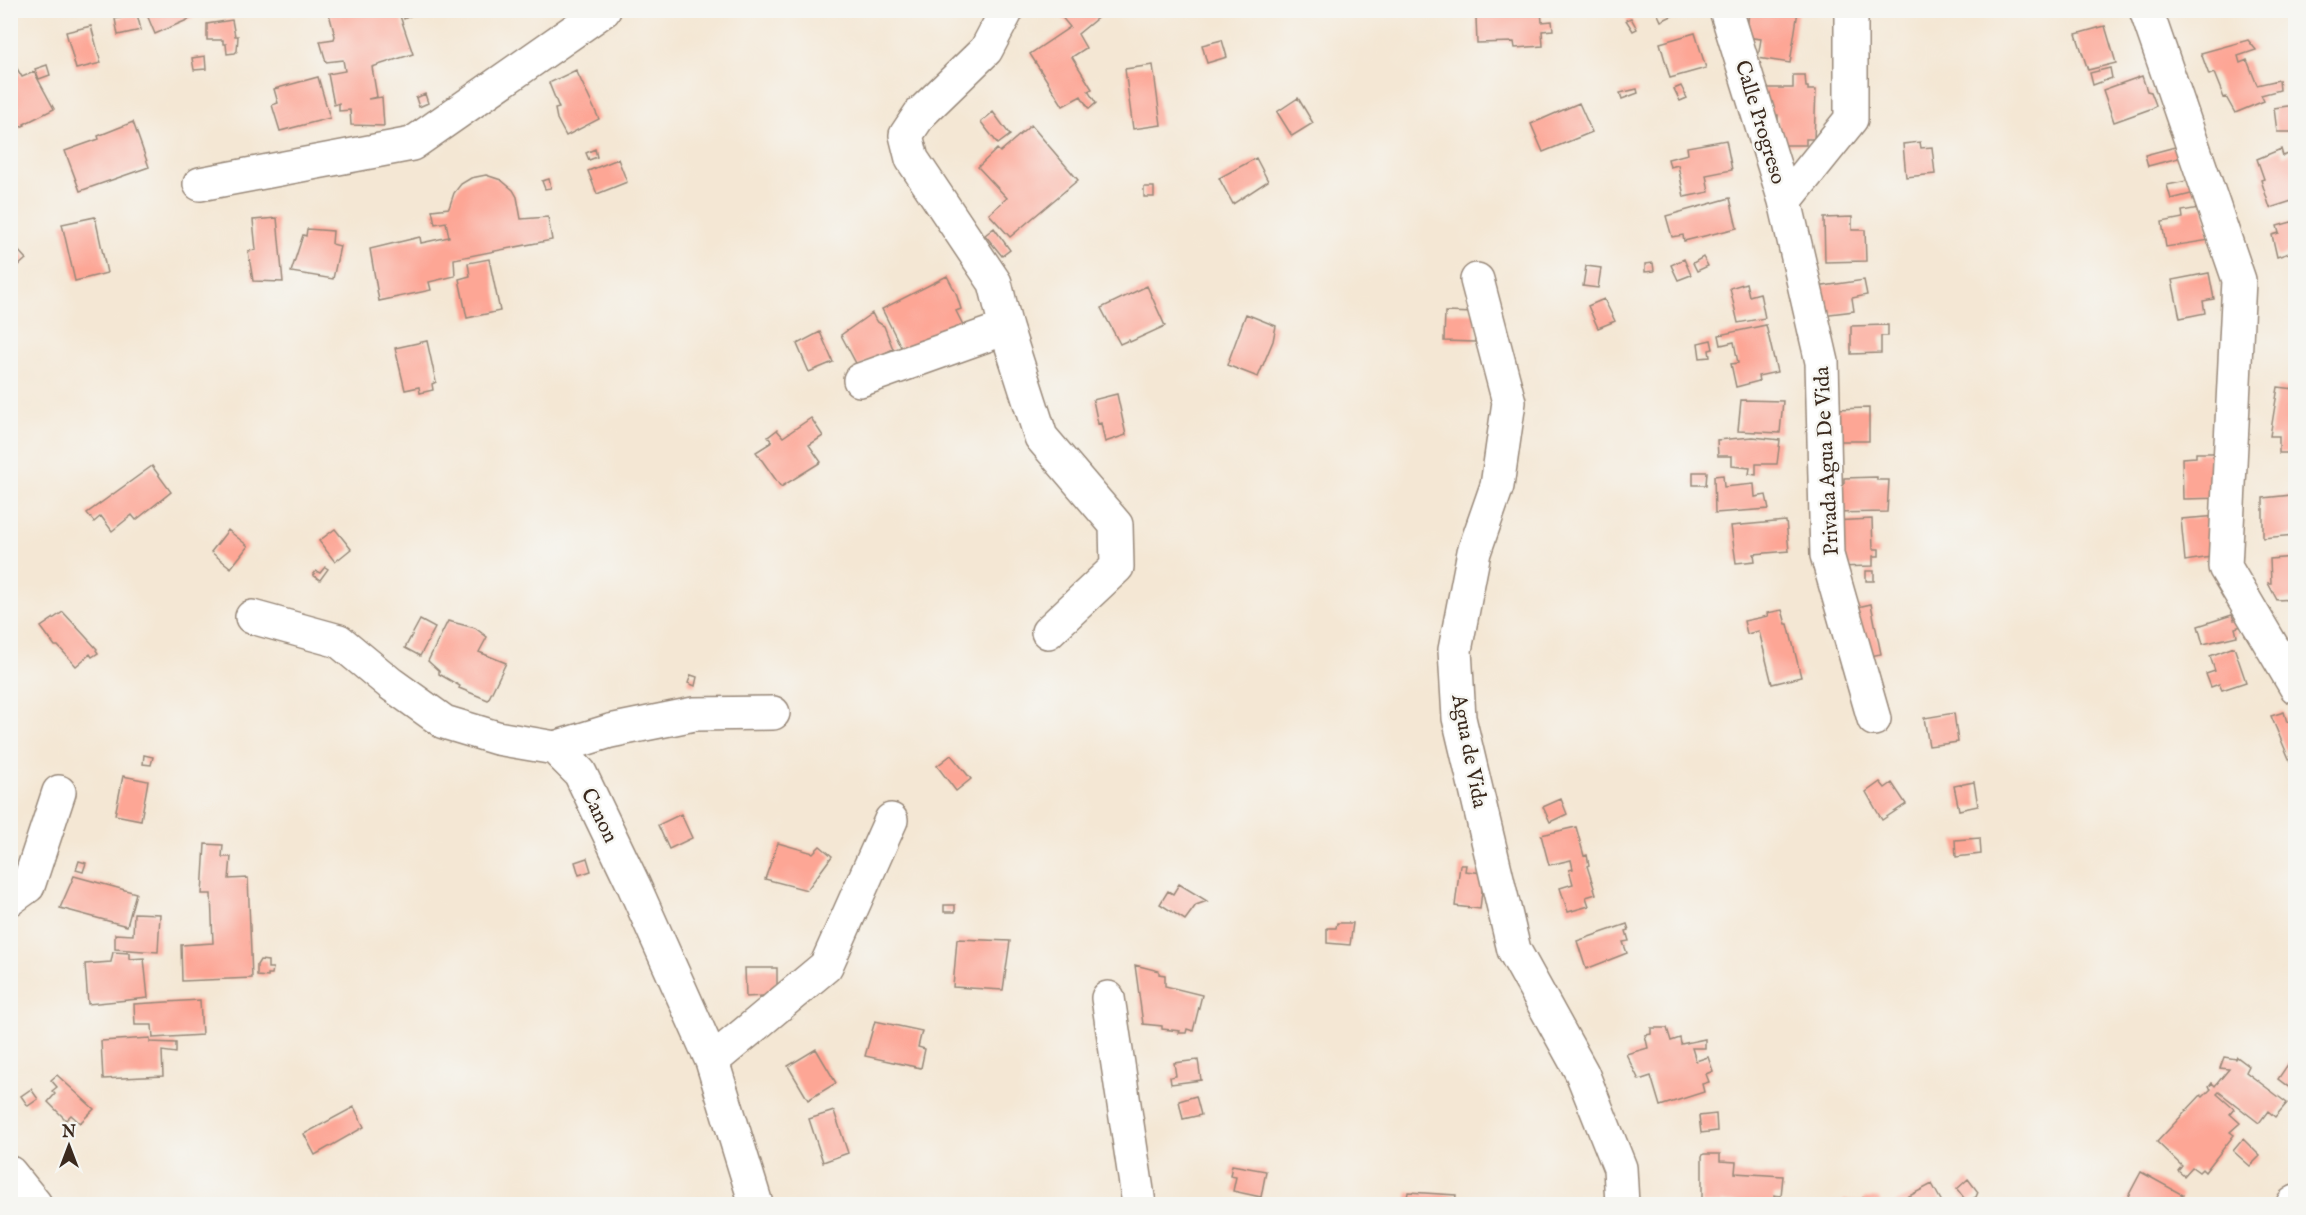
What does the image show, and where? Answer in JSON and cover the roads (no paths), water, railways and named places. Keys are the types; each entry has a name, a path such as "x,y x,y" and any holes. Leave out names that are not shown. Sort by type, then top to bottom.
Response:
{"street":[{"path":"200,184 412,144 604,10"},
{"path":"1007,10 986,50 920,114 906,135 912,159 995,283 1006,328 1041,437 1116,525 1117,567 1048,632"},
{"name":"Calle Progreso","path":"1726,10 1785,201"},
{"name":"Calle Progreso","path":"1785,201 1851,119 1851,10"},
{"path":"2145,10 2239,280 2225,567 2295,687"},
{"name":"Privada Agua De Vida","path":"1785,201 1822,362 1827,555 1874,719"},
{"name":"Agua de Vida","path":"1477,280 1509,402 1497,486 1474,552 1455,650 1459,718 1514,950 1582,1073 1620,1168 1622,1204"},
{"path":"860,380 1006,328"},
{"path":"252,617 339,641 444,722 497,738 555,748 610,730 694,714 772,713"},
{"name":"Canon","path":"555,748 580,773 634,886 711,1061 756,1204"},
{"path":"10,899 28,886 59,792"},
{"path":"711,1061 826,966 891,820"},
{"path":"1108,998 1139,1204"},
{"path":"10,1173 36,1204"}]}
